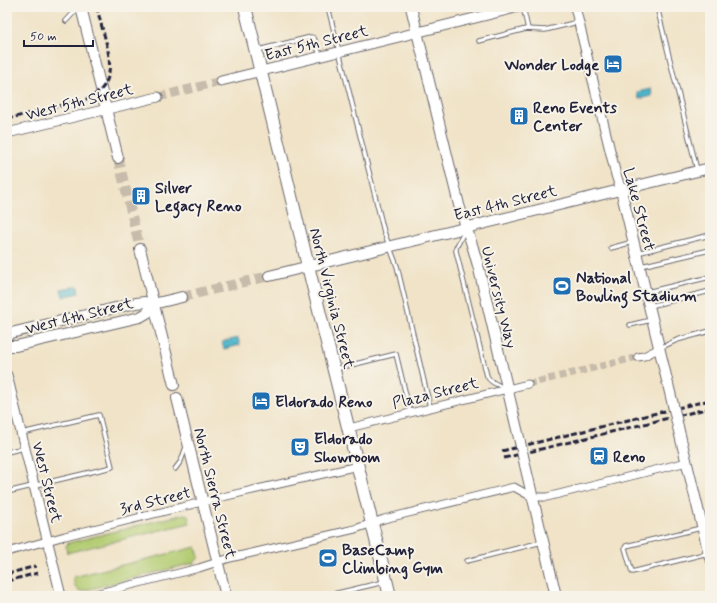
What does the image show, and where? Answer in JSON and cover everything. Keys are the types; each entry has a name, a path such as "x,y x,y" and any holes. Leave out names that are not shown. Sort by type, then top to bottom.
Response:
{"main road":[{"path":"80,7 118,158"},
{"name":"North Virginia Street","path":"246,7 308,266 390,596"},
{"name":"University Way","path":"411,7 459,205 479,269 556,596"},
{"name":"East 4th Street","path":"308,266 710,168"},
{"name":"Lake Street","path":"621,190 709,556"},
{"path":"140,249 174,385"},
{"path":"269,276 308,266"},
{"name":"West 4th Street","path":"7,336 11,333 136,302 153,304 182,298"},
{"name":"West 4th Street","path":"7,346 16,346 140,317 147,313 153,304"},
{"name":"North Sierra Street","path":"177,398 226,596"}],"street":[{"name":"East 5th Street","path":"261,71 417,32 493,10 519,7"},
{"name":"Lake Street","path":"575,7 621,190"},
{"path":"221,81 261,71"},
{"name":"West 5th Street","path":"7,133 158,97"},
{"path":"638,357 660,348"},
{"name":"West Street","path":"7,375 9,389 61,596"},
{"name":"Plaza Street","path":"349,428 528,384"},
{"path":"87,596 236,556 355,529 372,523 514,487 532,497 547,497 687,462"},
{"name":"3rd Street","path":"7,552 203,502 358,466"}],"lane":[{"path":"66,21 80,7"},
{"path":"328,7 384,232 397,266 430,408"},
{"path":"523,7 528,30"},
{"path":"657,7 697,171"},
{"path":"479,41 528,30 546,30 579,22"},
{"path":"256,50 311,37 316,41 320,56"},
{"path":"466,227 456,251 487,376 492,382 507,389"},
{"path":"637,253 710,235"},
{"path":"611,248 634,242"},
{"path":"640,267 710,250"},
{"path":"646,293 710,277"},
{"path":"649,306 710,291"},
{"path":"630,325 652,320"},
{"path":"660,348 677,340 710,331"},
{"path":"334,369 396,354 410,412"},
{"path":"7,492 112,467 99,415 21,434"},
{"path":"175,469 181,461 188,442"},
{"path":"7,452 25,448"},
{"path":"139,506 141,518"},
{"path":"702,527 626,546 625,548 632,572 709,556"},
{"path":"467,561 543,542"},
{"path":"325,596 387,581"}],"green space":[{"path":"184,514 188,515 190,523 67,553 66,546 68,543"},
{"path":"196,547 199,557 194,563 82,591 78,590 75,586 73,577"}],"water":[{"path":"651,89 652,96 639,99 637,92"},
{"path":"78,286 79,293 63,297 61,289"},
{"path":"238,338 240,345 224,349 222,342"}],"tunnel":[{"path":"158,97 221,81"},
{"path":"118,158 140,249"},
{"path":"182,297 269,276"},
{"path":"528,384 638,357"}],"railway":[{"path":"7,119 84,100 97,93 105,83 109,72 107,47 97,7"},
{"path":"502,451 710,400"},
{"path":"504,458 710,408"},
{"path":"7,574 36,566"},
{"path":"7,581 38,573"}],"place":[{"name":"Wonder Lodge","path":"613,64"},
{"name":"Reno Events Center","path":"519,116"},
{"name":"Silver Legacy Reno","path":"141,196"},
{"name":"National Bowling Stadium","path":"562,286"},
{"name":"Eldorado Reno","path":"261,401"},
{"name":"Eldorado Showroom","path":"300,447"},
{"name":"Reno","path":"599,456"},
{"name":"BaseCamp Climbing Gym","path":"328,558"}]}
